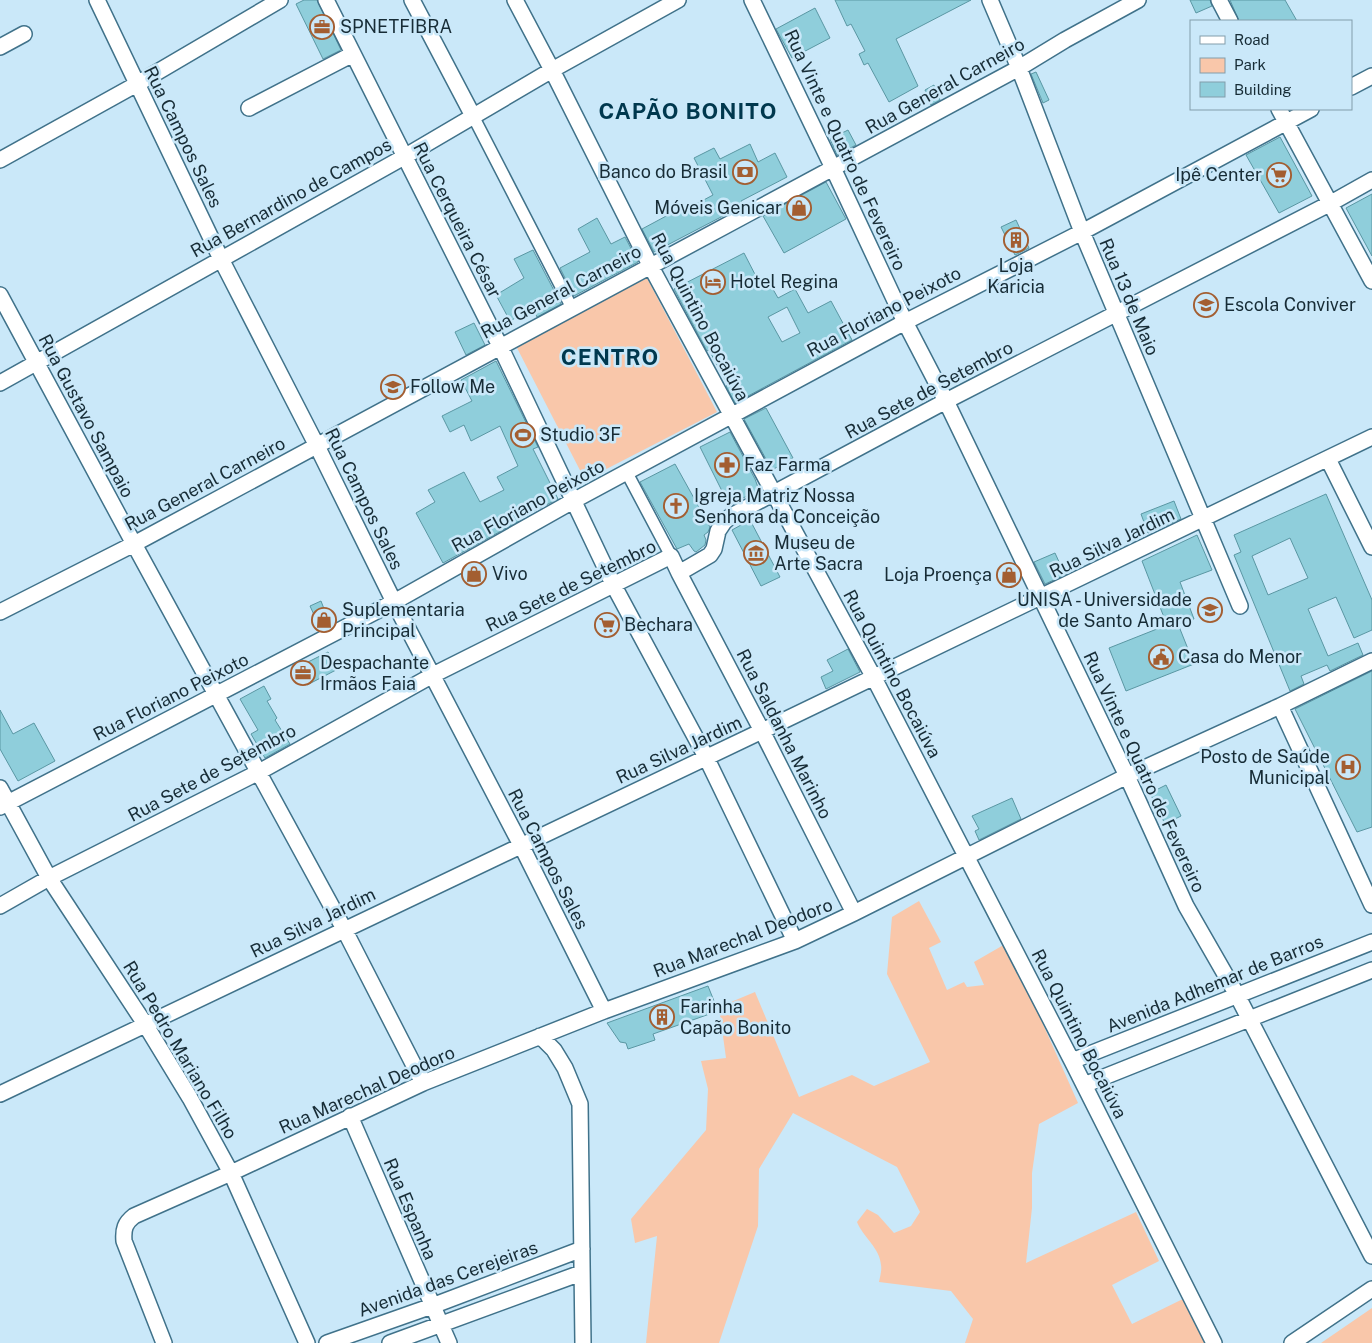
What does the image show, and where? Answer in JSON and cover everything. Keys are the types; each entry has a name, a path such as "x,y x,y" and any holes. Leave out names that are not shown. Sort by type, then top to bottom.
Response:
{"street":[{"name":"Rua Campos Sales","path":"96,0 221,259 317,446 394,602 521,845 604,1011"},
{"path":"0,160 137,84 280,0"},
{"name":"Rua Cerqueira César","path":"326,0 500,346 614,586 706,757 795,941"},
{"path":"412,0 572,308"},
{"name":"Rua Quintino Bocaiúva","path":"515,0 650,266 874,676 1072,1060 1214,1343"},
{"name":"Rua Bernardino de Campos","path":"0,383 404,157 552,70 678,0"},
{"name":"Rua Vinte e Quatro de Fevereiro","path":"752,0 834,168 905,322 946,401 1127,776 1186,906 1237,995 1372,1256"},
{"name":"Rua 13 de Maio","path":"990,0 1019,68 1082,232 1240,606"},
{"name":"Rua General Carneiro","path":"0,612 134,544 834,168 1019,68 1064,40 1138,0"},
{"path":"1219,0 1229,20"},
{"path":"0,47 24,34"},
{"path":"249,108 353,54"},
{"path":"1352,86 1372,76"},
{"path":"1279,110 1372,281"},
{"name":"Rua Floriano Peixoto","path":"4,805 394,602 730,415 905,322 1082,232 1309,110"},
{"name":"Rua Sete de Setembro","path":"0,906 49,878 259,772 433,675 671,556 679,573 710,555 714,548 718,531 724,522 732,516 946,401 1331,203 1372,180"},
{"name":"Rua Gustavo Sampaio","path":"0,295 344,929 423,1083"},
{"name":"Rua Silva Jardim","path":"0,1094 1203,520 1372,437"},
{"path":"1328,458 1372,547"},
{"path":"626,473 671,556"},
{"name":"Rua Saldanha Marinho","path":"679,573 762,731 854,914"},
{"name":"Rua Marechal Deodoro","path":"164,1343 125,1246 123,1232 127,1222 134,1216 232,1173 423,1083 604,1011 795,941 854,914 1127,776 1280,706 1372,661"},
{"path":"1280,706 1372,905"},
{"name":"Rua Pedro Mariano Filho","path":"0,788 4,805 49,878 145,1024 190,1098 232,1173 307,1343"},
{"name":"Avenida Adhemar de Barros","path":"1072,1060 1372,942"},
{"path":"1084,1085 1372,970"},
{"path":"540,1036 554,1050 565,1068 580,1104 582,1343"},
{"name":"Rua Espanha","path":"350,1116 449,1343"},
{"name":"Avenida das Cerejeiras","path":"327,1343 432,1306 582,1249"},
{"path":"390,1343 581,1273"},
{"path":"1292,1343 1372,1289"}],"green space":[{"path":"647,278 717,412 585,480 516,346"},
{"path":"919,901 941,942 929,948 947,990 964,982 967,987 984,985 974,962 1007,943 1078,1103 1039,1124 1032,1173 1032,1208 1026,1263 1136,1212 1159,1261 1112,1285 1132,1324 1189,1296 1204,1343 965,1343 973,1319 951,1291 879,1282 881,1269 878,1253 857,1222 867,1209 878,1215 894,1233 911,1226 920,1212 897,1167 793,1113 759,1169 758,1226 719,1343 646,1343 657,1236 635,1243 631,1219 706,1130 708,1089 701,1061 726,1058 719,1007 755,992 799,1097 852,1075 874,1086 930,1062 887,974 892,917"},
{"path":"1372,1308 1372,1343 1321,1343"}],"building":[{"name":"SPNETFIBRA","path":"304,0 317,0 341,50 323,59 296,4"},
{"path":"835,0 971,0 896,39 918,86 889,102 868,63 864,65 859,54 865,51 851,24 847,26"},
{"path":"1190,0 1210,0 1212,6 1196,13"},
{"path":"1230,0 1285,0 1296,20 1239,20"},
{"path":"815,8 830,38 792,58 776,29"},
{"path":"1036,72 1049,100 1043,103 1031,74"},
{"path":"934,85 940,100 931,105 925,90"},
{"path":"848,130 856,145 837,155 830,139"},
{"name":"Ipê Center","path":"1280,137 1312,196 1279,213 1246,155"},
{"path":"750,144 758,162 775,153 787,177 741,201 744,205 654,252 642,229 683,207 685,210 713,195 694,158 714,148 720,159"},
{"path":"826,182 846,219 784,253 763,216"},
{"path":"1372,194 1372,256 1346,208"},
{"path":"597,218 611,244 625,237 638,262 574,296 560,268 590,252 578,229"},
{"name":"Loja Karicia","path":"1016,220 1029,248 1015,255 1001,227"},
{"path":"533,250 561,304 537,317 533,308 510,321 496,295 524,278 514,259"},
{"path":"744,253 762,288 770,284 778,298 795,289 808,313 831,301 852,340 735,403 726,386 728,385 709,350 707,351 674,289","holes":["787,307 800,333 782,342 768,317"]},
{"path":"474,323 485,345 466,355 455,332"},
{"path":"496,361 538,447 533,449 558,499 520,518 521,520 443,563 416,513 435,502 428,490 464,472 480,502 504,490 497,477 518,466 500,426 471,441 464,425 450,432 442,416 472,401 461,380"},
{"path":"766,408 793,458 772,470 744,419"},
{"name":"Faz Farma","path":"730,432 759,490 729,505 700,447"},
{"name":"Igreja Matriz Nossa Senhora da Conceição","path":"675,464 710,527 704,535 705,545 696,552 689,544 677,549 640,482"},
{"path":"1326,494 1372,600 1372,630 1354,638 1336,597 1308,609 1328,656 1358,643 1363,655 1330,671 1327,665 1301,676 1304,684 1290,691 1234,555 1241,552 1234,535","holes":["1290,538 1308,578 1268,595 1252,556"]},
{"path":"1174,501 1181,519 1148,533 1141,514"},
{"name":"Museu de Arte Sacra","path":"750,520 780,577 761,586 732,530"},
{"path":"1197,535 1212,570 1180,582 1194,619 1178,624 1194,664 1126,691 1109,648 1167,625 1142,561"},
{"path":"1055,553 1065,575 1045,584 1034,562"},
{"name":"Loja Proença","path":"1014,565 1020,578 1005,584 999,571"},
{"name":"Suplementaria Principal","path":"321,601 326,614 330,613 333,623 321,630 310,606"},
{"path":"848,649 860,672 826,689 821,677 833,671 827,660"},
{"path":"328,652 336,670 307,685 298,667"},
{"name":"Posto de Saúde Municipal","path":"1372,671 1372,827 1357,832 1295,709"},
{"path":"264,686 271,699 267,701 277,718 275,720 290,744 265,758 251,734 258,730 240,699"},
{"path":"0,710 13,734 34,723 55,761 18,781 0,749"},
{"path":"1166,785 1181,816 1165,824 1150,793"},
{"path":"1012,798 1021,819 979,840 975,831 979,829 972,816"},
{"name":"Farinha Capão Bonito","path":"708,986 718,1011 653,1034 655,1040 628,1049 626,1043 620,1042 607,1023"}],"place":[{"name":"SPNETFIBRA","path":"322,27"},
{"name":"Banco do Brasil","path":"745,172"},
{"name":"Ipê Center","path":"1279,175"},
{"name":"Móveis Genicar","path":"799,208"},
{"name":"Loja Karicia","path":"1016,240"},
{"name":"Hotel Regina","path":"713,282"},
{"name":"Escola Conviver","path":"1206,305"},
{"name":"Follow Me","path":"393,387"},
{"name":"Studio 3F","path":"523,435"},
{"name":"Faz Farma","path":"727,465"},
{"name":"Igreja Matriz Nossa Senhora da Conceição","path":"676,506"},
{"name":"Museu de Arte Sacra","path":"756,553"},
{"name":"Vivo","path":"474,574"},
{"name":"Loja Proença","path":"1009,575"},
{"name":"UNISA - Universidade de Santo Amaro","path":"1210,610"},
{"name":"Suplementaria Principal","path":"324,620"},
{"name":"Bechara","path":"607,625"},
{"name":"Casa do Menor","path":"1161,657"},
{"name":"Despachante Irmãos Faia","path":"303,673"},
{"name":"Posto de Saúde Municipal","path":"1348,767"},
{"name":"Farinha Capão Bonito","path":"662,1017"}],"district":[{"name":"CAPÃO BONITO","path":"688,111"},
{"name":"CENTRO","path":"610,357"}]}
